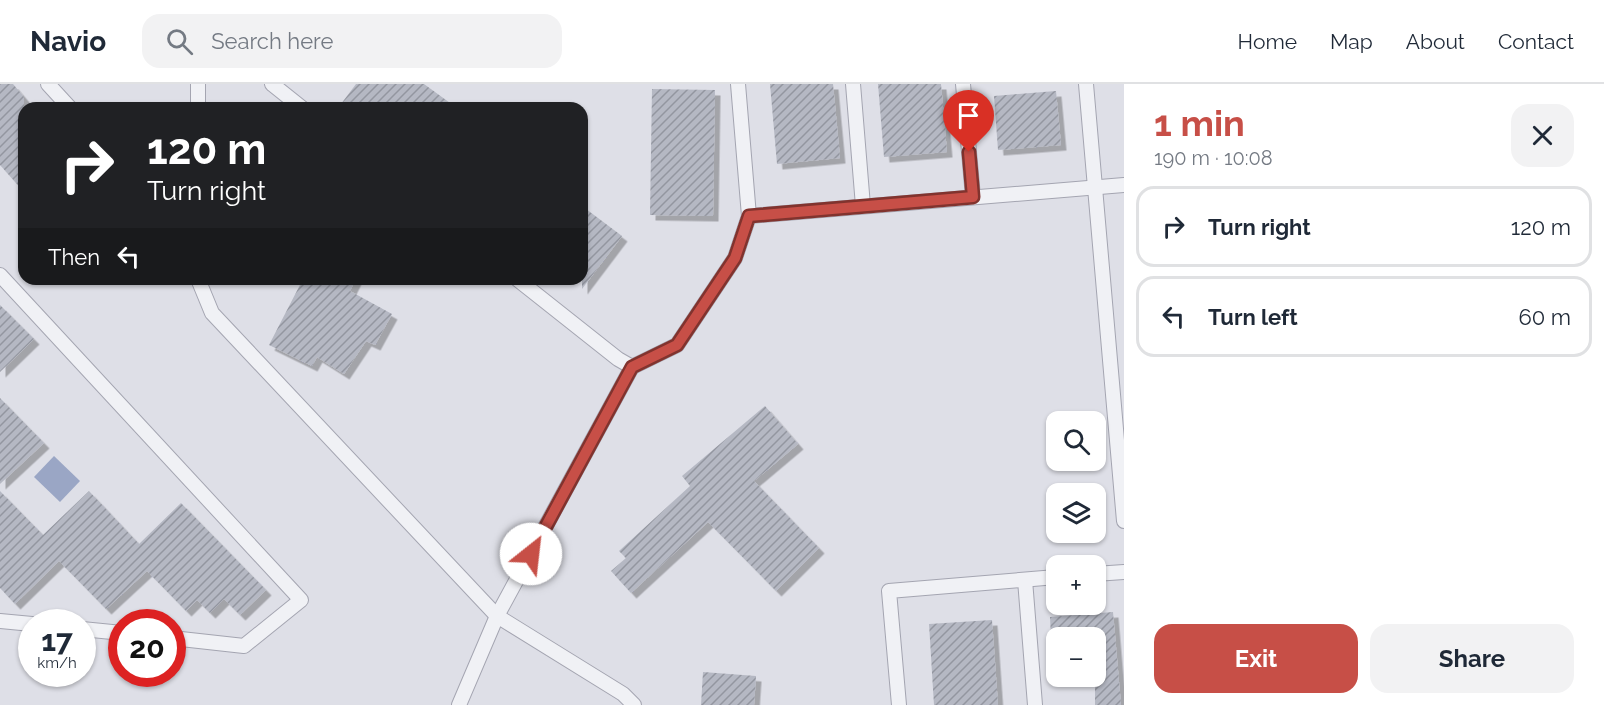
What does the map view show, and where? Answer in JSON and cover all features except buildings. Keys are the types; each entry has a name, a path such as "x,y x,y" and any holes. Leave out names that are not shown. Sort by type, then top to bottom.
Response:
{"lane":[{"path":"48,84 64,102"},
{"path":"198,84 198,102"},
{"path":"272,84 294,102"},
{"path":"459,705 497,616 632,367 677,345 735,258 749,216 738,84"},
{"path":"853,84 863,206"},
{"path":"963,84 973,197"},
{"path":"1086,84 1124,521"},
{"path":"749,216 1124,185"},
{"path":"0,276 301,600 244,646 186,640"},
{"path":"200,285 212,313 497,616 623,694 634,705"},
{"path":"525,285 618,359 632,367"},
{"path":"1106,573 1124,572"},
{"path":"898,705 889,591 1046,578"},
{"path":"1025,580 1035,705"},
{"path":"0,621 18,623"}],"water":[{"path":"54,456 80,481 60,502 34,477"}],"route":[{"path":"531,554 632,367 677,345 735,258 749,216 973,197 969,152"}]}
